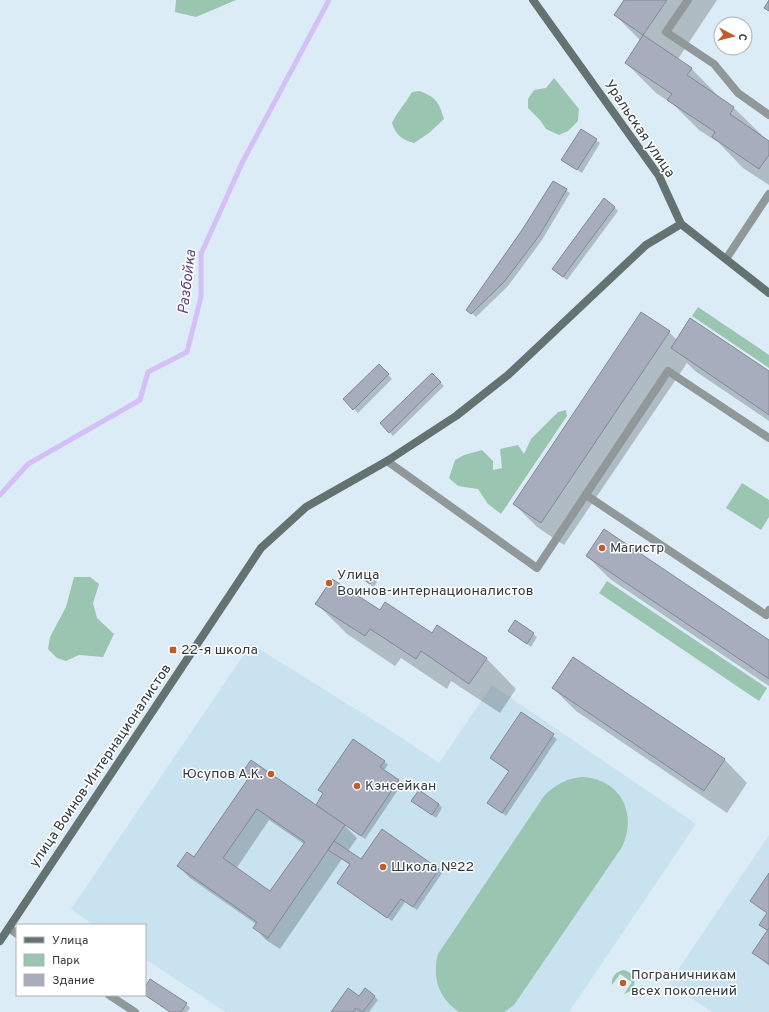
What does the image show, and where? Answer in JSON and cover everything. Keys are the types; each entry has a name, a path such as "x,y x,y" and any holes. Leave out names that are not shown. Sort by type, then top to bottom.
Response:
{"street":[{"name":"Уральская улица","path":"533,0 659,176 681,224 769,294"},
{"name":"улица Воинов-Интернационалистов","path":"0,941 262,548 306,507 387,461 456,416 508,375 646,245 681,224"}],"lane":[{"path":"688,0 666,32 714,64 738,94 769,115"},
{"path":"726,259 769,194"},
{"path":"387,461 537,568 668,371 769,438"},
{"path":"586,495 766,615 769,610"},
{"path":"9,928 16,933"},
{"path":"111,996 135,1012"}],"shaded area":[{"name":"Школа №22","path":"251,644 399,736 439,763 492,685 696,824 569,1012 226,1012 146,960 146,924 93,924 71,909"},
{"path":"769,835 769,1012 712,1012 669,983"}],"green space":[{"path":"176,0 236,0 196,17 175,12"},
{"path":"554,78 579,109 578,121 568,131 559,135 546,129 540,120 528,108 528,99 534,90 546,88"},
{"path":"419,91 436,101 444,119 429,133 414,143 400,136 395,131 392,123 412,92"},
{"path":"698,307 769,355 769,368 692,316"},
{"path":"566,410 567,416 501,514 488,504 478,489 458,486 449,478 455,460 464,455 482,450 493,461 493,470 502,468 500,449 518,445 524,454 531,439 558,412"},
{"path":"742,483 769,500 769,517 761,530 726,508"},
{"path":"74,577 90,577 99,584 93,603 97,618 114,634 103,657 79,655 66,661 57,658 48,649 50,637 66,607"},
{"path":"607,581 767,688 759,701 599,593"},
{"path":"581,777 595,779 606,784 615,791 622,800 626,810 628,822 622,847 514,1005 504,1012 459,1012 446,1000 438,986 436,979 436,963 438,954 544,796 561,783 570,779"},
{"path":"624,970 629,972 634,978 634,986 629,992 624,994 632,982 620,974 612,985 612,982 616,973"}],"building":[{"path":"624,0 667,0 643,35 614,15"},
{"path":"769,0 769,11 764,8"},
{"path":"643,35 692,68 687,75 734,107 730,114 769,141 769,155 759,169 712,137 715,132 667,100 672,94 625,63"},
{"path":"581,129 597,139 577,170 561,160"},
{"path":"553,181 567,189 539,236 504,282 471,314 466,310 522,230"},
{"path":"604,198 615,207 563,277 552,269"},
{"path":"641,312 670,331 541,523 513,504"},
{"path":"690,318 769,371 769,415 671,348"},
{"path":"379,364 389,374 353,410 343,399"},
{"path":"432,373 441,382 389,433 380,423"},
{"path":"604,529 769,640 769,679 586,556"},
{"path":"364,571 374,577 370,584 360,577"},
{"path":"332,579 380,610 385,602 432,633 437,625 487,658 469,684 421,651 416,659 370,629 365,636 315,604"},
{"path":"515,620 534,633 527,644 508,631"},
{"path":"573,657 725,759 704,791 552,688"},
{"path":"521,712 554,734 502,813 487,803 509,771 490,758"},
{"path":"353,739 385,761 380,767 399,780 361,836 316,805 323,793 318,790"},
{"path":"251,760 345,825 268,938 253,928 257,922 177,866 187,852 194,857 248,779 241,774","holes":["257,809 305,842 270,891 223,858"]},
{"path":"419,790 439,804 432,815 411,801"},
{"path":"382,829 439,869 413,907 401,899 387,918 337,883 350,864 328,850 334,841 361,859"},
{"path":"769,873 769,928 767,930 759,925 767,913 750,901"},
{"path":"769,928 769,964 752,953"},
{"path":"150,979 187,1003 181,1012 170,1012 146,996 146,985"},
{"path":"348,988 359,996 365,988 375,996 363,1012 356,1008 353,1012 331,1012"}],"waterway":[{"name":"Разбойка","path":"0,495 28,464 140,400 148,372 187,352 201,297 201,254 242,163 329,0"}],"place":[{"name":"Магистр","path":"602,548"},
{"name":"Улица Воинов-интернационалистов","path":"329,583"},
{"name":"22-я школа","path":"173,650"},
{"name":"Юсупов А.К.","path":"271,774"},
{"name":"Кэнсейкан","path":"357,786"},
{"name":"Школа №22","path":"383,867"},
{"name":"Пограничникам всех поколений","path":"623,983"}]}
